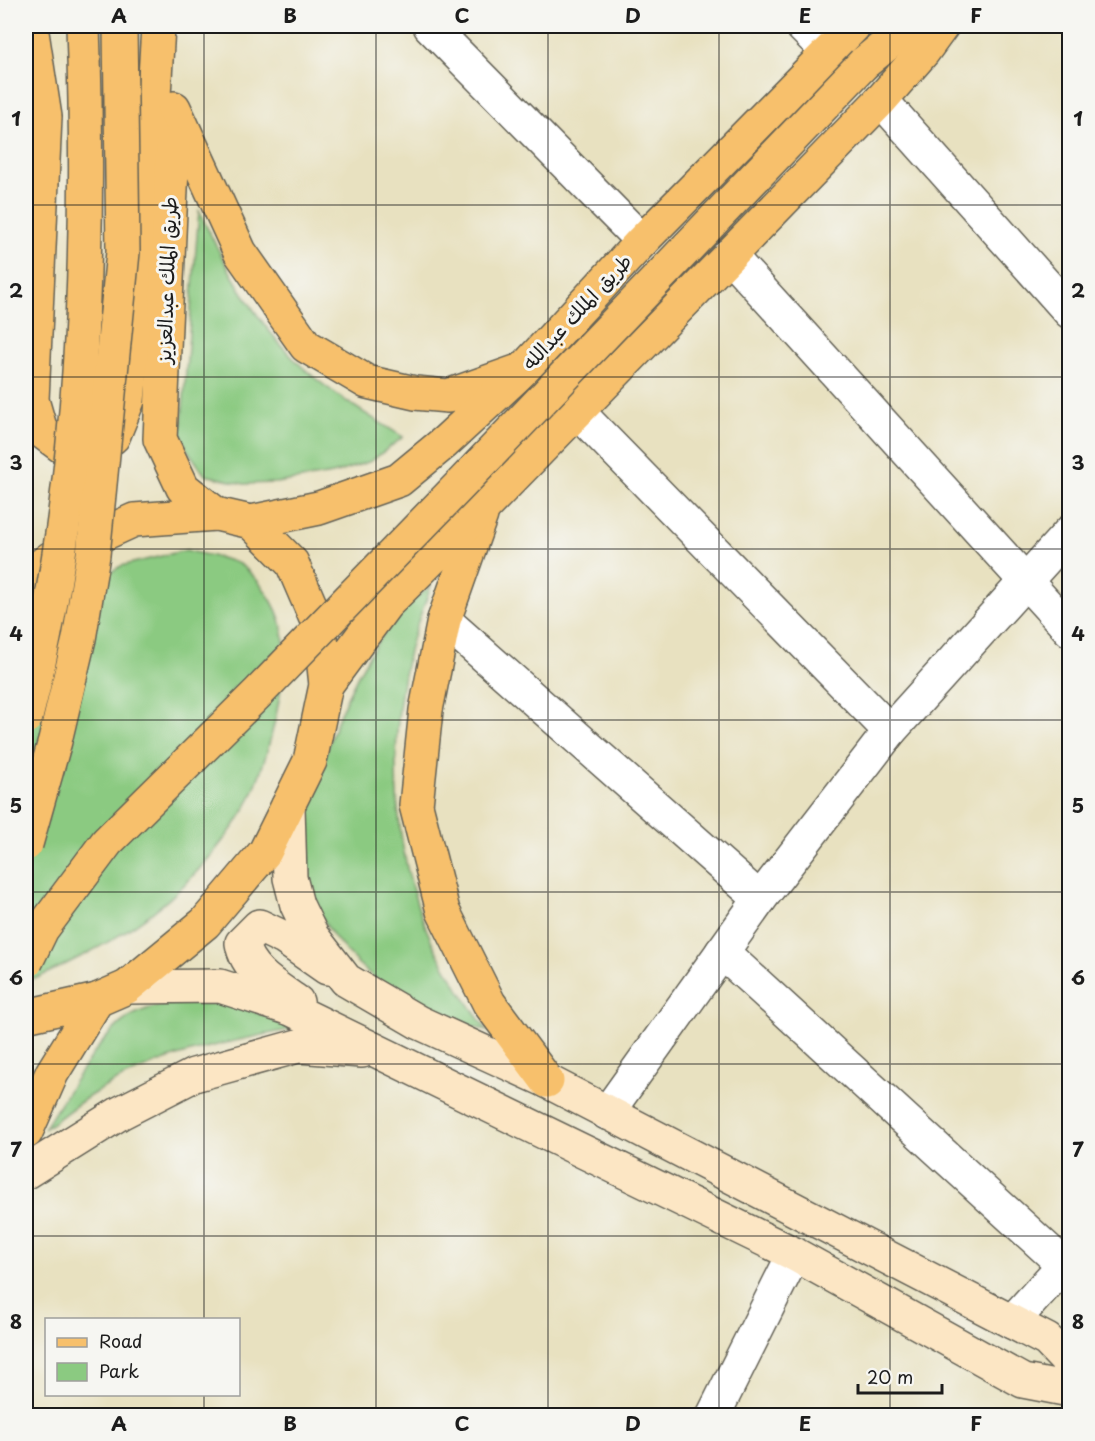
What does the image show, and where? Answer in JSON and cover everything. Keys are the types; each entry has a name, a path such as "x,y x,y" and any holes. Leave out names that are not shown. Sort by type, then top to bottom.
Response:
{"main road":[{"path":"31,26 45,117 32,400 41,430 64,448 92,451 113,437 128,400 149,183 158,26"},
{"path":"26,717 51,598 76,403 84,280 87,134 83,26"},
{"path":"26,844 55,741 76,650 93,555 123,252 120,26"},
{"name":"طريق الملك عبدالعزيز","path":"165,26 174,108 160,439 183,488 216,514"},
{"name":"طريق الملك عبدالله","path":"251,522 319,508 399,480 445,442 524,369 642,240 854,26"},
{"path":"26,962 42,929 107,842 258,693 864,63 909,26"},
{"path":"326,685 386,604 483,508 880,100 923,52 942,26"},
{"path":"174,108 240,252 306,346 367,382 415,393 448,396 524,369"},
{"path":"483,508 444,620 426,710 416,805 443,911 489,1003 547,1081"},
{"path":"26,577 51,558 134,520 216,514 251,522 292,563 321,628 326,685 310,761 265,852 206,923 127,987 97,1000 26,1016"},
{"path":"26,1132 52,1073 97,1000"}],"street":[{"path":"430,26 642,240"},
{"path":"802,26 828,51"},
{"path":"880,100 1070,312"},
{"path":"729,255 1070,630"},
{"path":"577,411 890,731"},
{"path":"607,1113 760,899 890,731 1070,532"},
{"path":"444,620 760,899"},
{"path":"288,806 290,878 297,905 312,936 346,980"},
{"path":"330,1027 267,980 244,956 242,943 259,926 284,938 308,957 418,1022 547,1081 1047,1340 1070,1364"},
{"path":"722,952 1067,1262 1012,1322"},
{"path":"127,987 220,986 291,1009 405,1065 475,1096 794,1254 1023,1381 1070,1390"},
{"path":"26,1172 120,1113 194,1075 233,1062 298,1046 356,1050 405,1065"},
{"path":"713,1416 794,1254"}],"green space":[{"path":"199,211 240,288 277,341 317,380 403,437 371,461 333,474 276,483 244,484 205,475 186,448 181,433"},
{"path":"186,550 233,562 246,569 266,592 280,619 284,646 280,696 259,776 250,799 228,835 199,870 167,901 132,927 95,949 37,978 26,978 26,633 69,596 121,566"},
{"path":"431,586 411,643 402,689 397,728 398,808 403,847 424,923 445,967 487,1031 435,1013 407,999 381,983 358,963 337,941 321,916 309,888 303,859 304,827 308,806 337,722 356,678 368,657 397,618"},
{"path":"173,1002 230,1003 299,1028 219,1044 167,1059 117,1080 44,1129 83,1068 117,1026 140,1012"}]}
